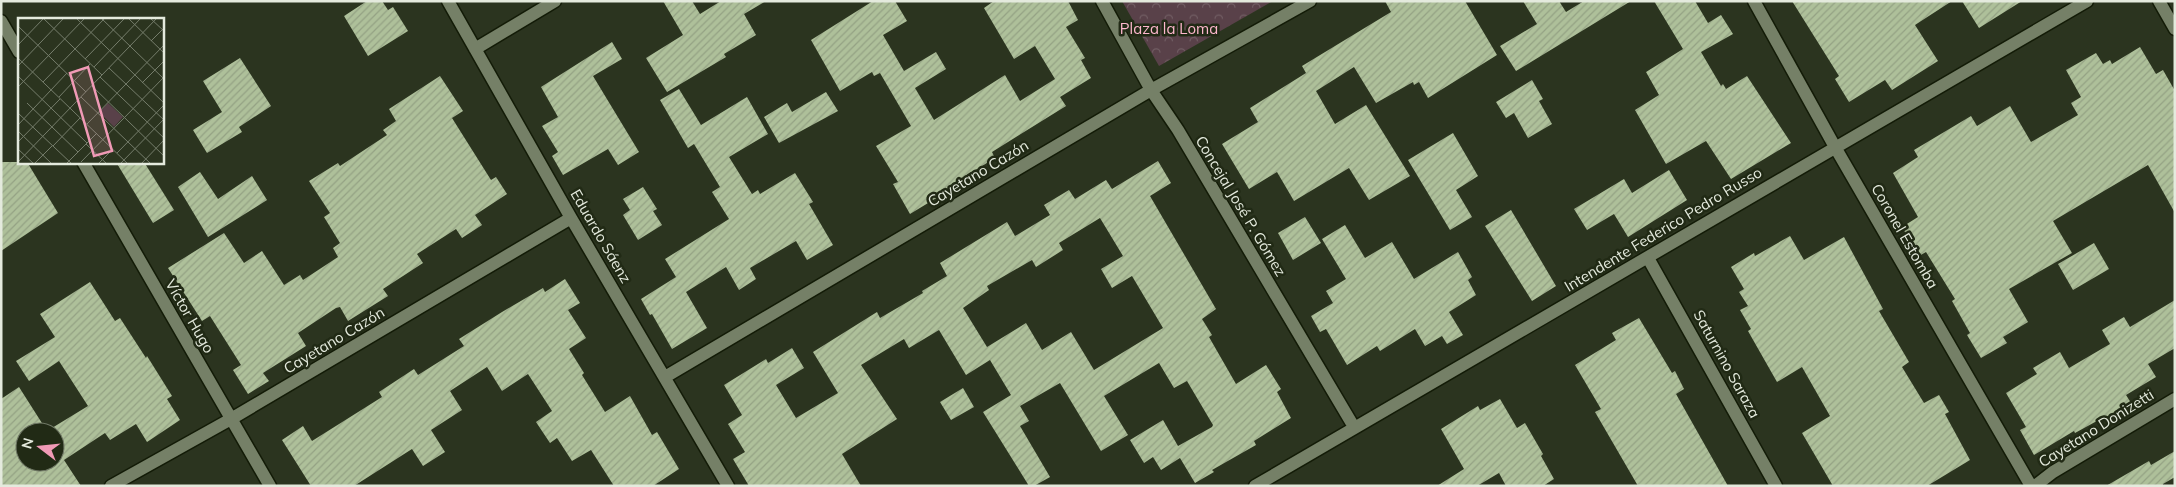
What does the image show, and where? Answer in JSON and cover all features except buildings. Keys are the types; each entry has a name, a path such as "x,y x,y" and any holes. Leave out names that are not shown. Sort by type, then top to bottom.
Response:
{"street":[{"name":"Eduardo Sáenz","path":"448,1 571,218 728,486"},
{"path":"475,49 555,1"},
{"name":"Concejal José P. Gómez","path":"1102,1 1151,90 1178,130 1354,427"},
{"name":"Cayetano Cazón","path":"665,377 1151,90 1310,1"},
{"name":"Coronel Estomba","path":"1754,1 1835,147 2031,486"},
{"name":"Intendente Federico Pedro Russo","path":"1255,486 2087,1"},
{"path":"2159,1 2175,29"},
{"path":"1,21 18,50"},
{"name":"Víctor Hugo","path":"84,164 270,486"},
{"name":"Cayetano Cazón","path":"111,486 231,419 571,218"},
{"name":"Saturnino Saraza","path":"1648,258 1776,486"},
{"name":"Cayetano Donizetti","path":"2035,486 2053,472 2175,399"}],"green space":[{"name":"Plaza la Loma","path":"1122,1 1273,1 1159,66"}]}
